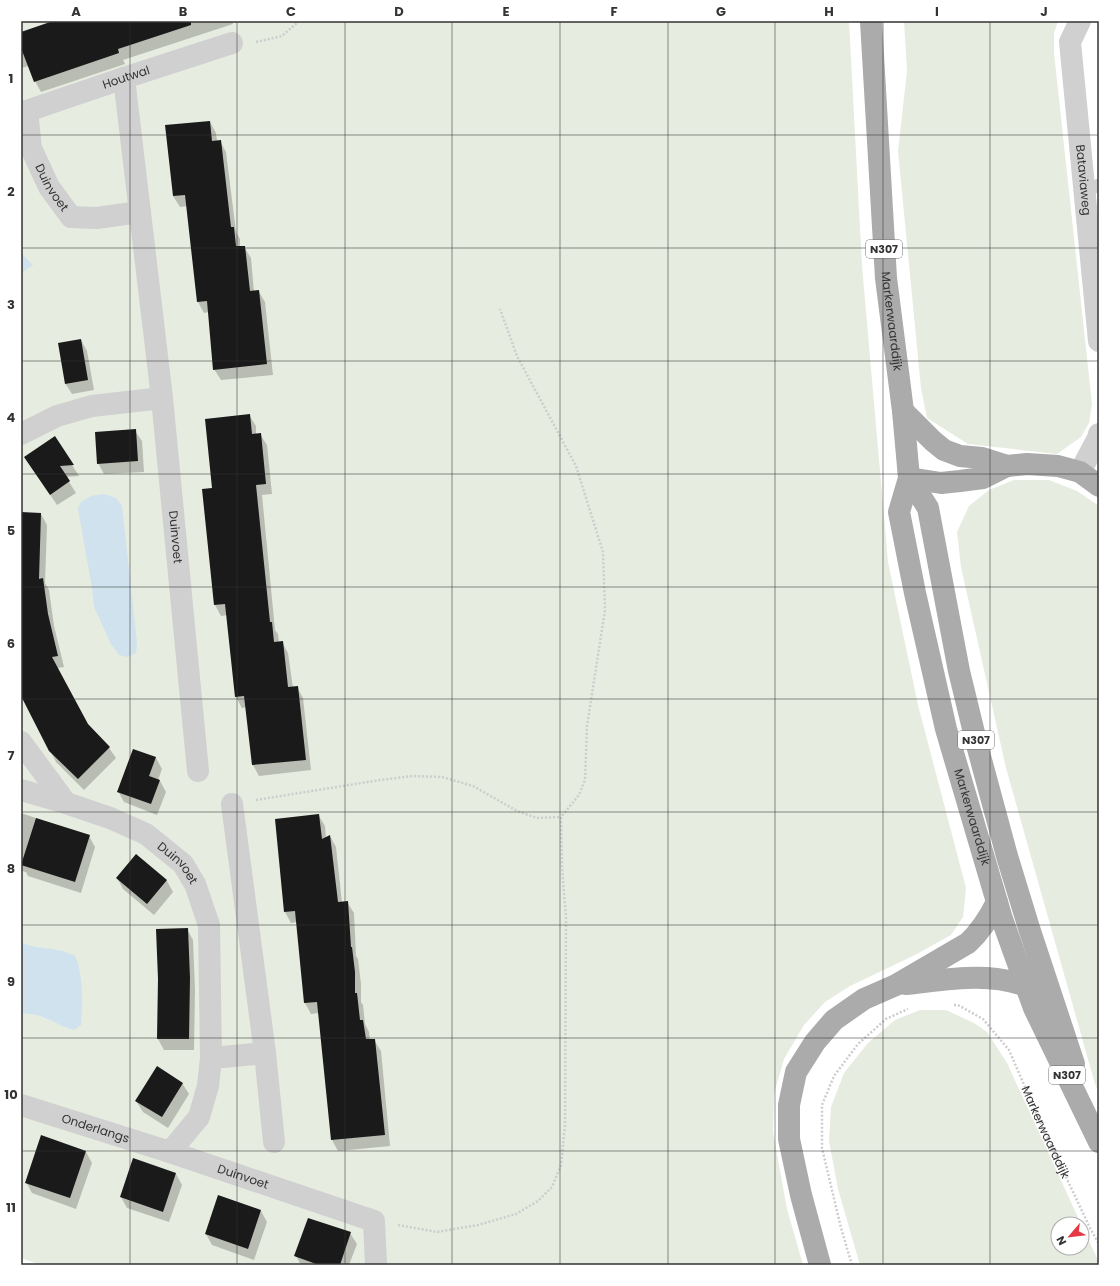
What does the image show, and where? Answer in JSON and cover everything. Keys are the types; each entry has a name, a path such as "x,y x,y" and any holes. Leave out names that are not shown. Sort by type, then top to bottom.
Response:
{"main road":[{"name":"Markerwaarddijk","path":"871,21 886,278 903,411 909,478 899,512 915,593 946,729 996,902 1034,1008 1099,1142"},
{"path":"903,411 944,450 960,456 982,458 1007,466"},
{"path":"909,478 941,483 960,481 983,478 1007,466 1027,464 1058,466 1080,472 1099,486"},
{"name":"Markerwaarddijk","path":"909,478 928,508 959,671 1007,856 1028,928 1099,1142"},
{"path":"820,1265 803,1202 789,1139 789,1105 796,1072 815,1042 834,1020 864,999 896,985 968,943 978,934 985,924 996,902"},
{"path":"896,985 979,977 1002,980 1026,986"}],"street":[{"name":"Bataviaweg","path":"1080,21 1070,42 1092,188 1099,341"},
{"name":"Houtwal","path":"24,112 232,43"},
{"name":"Duinvoet","path":"124,78 162,398 198,771"},
{"name":"Duinvoet","path":"24,112 31,148 49,187 71,217 96,218 140,212"},
{"path":"21,434 57,416 92,406 162,398"},
{"path":"1080,472 1099,434"},
{"path":"21,742 66,803"},
{"name":"Duinvoet","path":"21,790 110,818 146,834 183,864 195,884 209,925 211,1058 208,1086 199,1117 170,1152 374,1221"},
{"path":"232,804 265,1053 274,1142"},
{"path":"211,1058 265,1053"},
{"name":"Onderlangs","path":"21,1105 170,1152"},
{"path":"374,1221 376,1265"}],"path":[{"path":"232,43 246,44 282,36 299,21"},
{"path":"374,1221 437,1232 478,1225 516,1214 538,1201 552,1187 561,1165 565,1126 566,917 562,868 561,817 579,795 586,780 587,726 605,610 603,552 576,466 517,356 500,309"},
{"path":"232,804 380,780 413,776 442,777 473,786 517,811 538,818 561,817"},
{"name":"Markerwaarddijk","path":"951,1005 958,1005 983,1019 1010,1050 1041,1124 1099,1244"},
{"path":"852,1265 841,1228 822,1148 822,1105 834,1076 858,1044 886,1019 914,1007"}],"shaded area":[{"path":"21,21 849,21 862,266 888,562 918,705 966,888 963,917 951,935 915,955 850,986 825,1002 804,1025 784,1059 774,1094 773,1132 787,1209 803,1265 41,1265 21,1258 21,1014 35,1015 74,1029 81,997 81,982 62,950 46,949 21,942"},
{"path":"904,21 1058,21 1054,33 1054,53 1092,404 1089,423 1081,437 1057,454 968,444 927,418 921,388 898,151 907,71"},
{"path":"1014,480 1049,480 1077,491 1099,506 1099,1093 1095,1084 1006,768 961,567 957,532 969,506 989,490"},
{"path":"920,1010 946,1010 974,1023 987,1032 1007,1063 1077,1216 1050,1216 1050,1256 1090,1256 1090,1244 1099,1265 860,1265 838,1189 829,1141 831,1107 844,1073 868,1043 895,1020"}],"water":[{"path":"21,253 33,265 21,273"},
{"path":"104,494 116,498 122,506 137,643 136,653 128,657 119,655 111,644 94,607 78,509 81,502 91,496"},
{"path":"21,942 35,947 62,950 75,956 80,970 82,1009 81,1025 74,1030 42,1017 21,1014"}],"building":[{"path":"53,21 191,21 191,25 118,49 119,53 34,82 21,48 21,32"},
{"path":"210,121 212,141 221,140 231,227 234,227 236,246 245,246 250,291 259,290 267,364 213,370 207,301 197,302 185,195 173,196 165,125"},
{"path":"81,339 88,380 65,384 58,343"},
{"path":"250,414 252,434 261,433 266,484 256,485 270,622 272,622 274,642 283,641 288,687 298,686 306,760 252,765 244,696 235,697 225,604 214,605 202,489 212,488 205,419"},
{"path":"136,429 138,461 97,464 95,432"},
{"path":"55,436 74,465 60,466 70,481 50,495 24,457"},
{"path":"21,512 41,513 39,579 43,578 48,614 58,656 52,657 88,724 110,747 78,779 49,751 21,696"},
{"path":"133,749 156,757 149,776 160,780 151,804 117,792"},
{"path":"319,814 322,839 330,835 338,902 348,901 351,947 355,972 355,993 357,993 360,1020 363,1020 366,1039 375,1039 385,1135 331,1140 317,1002 304,1003 295,911 284,912 275,819"},
{"path":"36,818 90,835 75,882 21,865"},
{"path":"136,854 167,880 147,904 116,878"},
{"path":"188,928 190,978 189,1039 157,1039 158,979 156,929"},
{"path":"157,1066 183,1083 162,1117 135,1101"},
{"path":"41,1135 86,1151 70,1198 25,1183"},
{"path":"133,1158 176,1173 163,1212 120,1197"},
{"path":"218,1195 261,1210 248,1249 205,1234"},
{"path":"308,1218 351,1232 340,1265 319,1265 294,1256"}]}
